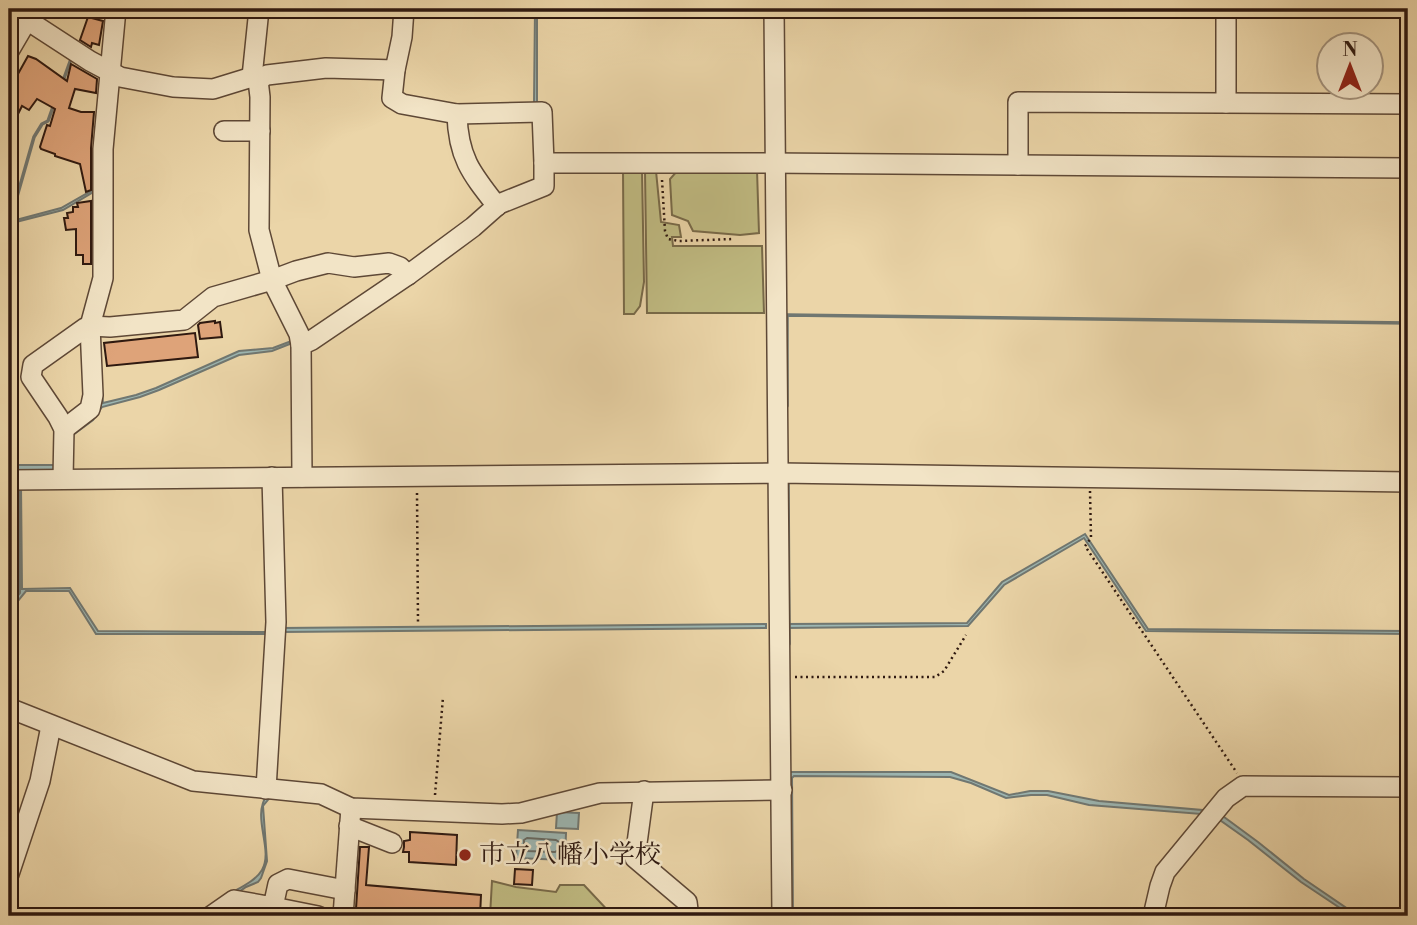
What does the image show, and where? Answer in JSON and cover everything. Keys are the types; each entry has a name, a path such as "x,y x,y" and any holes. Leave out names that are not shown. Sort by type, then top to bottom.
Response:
{"street":[{"path":"115,74 116,9"},
{"path":"64,429 90,409 93,395 90,326 103,278 103,149 129,9"},
{"path":"259,9 255,78 260,97 259,230 272,280 299,334 301,345 302,477"},
{"path":"301,345 408,275 497,206 544,186 542,112 457,114 402,104 392,98 404,9"},
{"path":"774,9 782,916"},
{"path":"1226,9 1226,103"},
{"path":"9,51 30,14 90,61 115,74 173,88 213,89 267,75 326,68 394,69"},
{"path":"1018,165 1018,102 1408,104"},
{"path":"457,114 460,145 471,172 497,206"},
{"path":"224,131 260,131"},
{"path":"544,163 1408,168"},
{"path":"63,479 64,429 30,377 33,366 85,328 184,320 213,297 328,263 354,267 389,263 400,267 408,275"},
{"path":"9,480 779,473 1408,482"},
{"path":"266,789 276,622 272,477"},
{"path":"9,708 193,781 321,794 350,817 392,843"},
{"path":"9,874 40,781 51,726"},
{"path":"1153,916 1166,872 1226,798 1243,786 1408,788"},
{"path":"350,817 433,811 521,813 600,793 782,790"},
{"path":"644,791 635,858 687,902 686,916"},
{"path":"343,916 350,817"},
{"path":"273,907 278,884 288,880 345,890"},
{"path":"211,916 234,900 318,916"}],"path":[{"path":"661,163 665,231 668,239 733,239"},
{"path":"417,476 418,623"},
{"path":"1090,477 1091,538 1085,546 1247,786"},
{"path":"781,677 935,677 944,671 966,635"},
{"path":"433,811 443,697"}],"shaded area":[{"path":"623,170 642,171 644,282 640,306 634,314 624,314"},
{"path":"678,170 757,170 759,233 740,235 693,231 688,221 672,215 670,179"},
{"path":"645,171 656,171 661,222 679,225 681,237 672,237 673,246 762,246 764,313 647,313"},
{"path":"492,881 556,892 560,885 584,885 613,916 490,916"}],"water":[{"path":"537,9 537,104 534,104"},
{"path":"95,191 63,210 12,223 9,232 11,218 16,220 61,208"},
{"path":"97,336 103,403 156,388 239,351 273,348 294,340 295,342 272,351 239,355 159,390 102,407 93,420 73,435 79,426"},
{"path":"9,465 54,465 54,470 9,471"},
{"path":"19,484 22,589 70,588 98,631 266,634 96,634 69,591 26,591 9,612 9,607 20,593"},
{"path":"1085,534 1148,629 1408,631 1408,634 1146,631 1084,538 1004,585 968,626 786,628 786,624 967,623 1002,582"},
{"path":"766,624 766,628 283,632 281,628"},
{"path":"789,772 951,772 1009,795 1048,791 1099,801 1202,810 1201,814 1089,805 1047,795 1006,798 950,777 794,776 793,916 790,916"},
{"path":"267,795 271,796 263,806 267,861 261,878 205,916 200,916 250,882 262,870 266,853 261,813 263,804"},
{"path":"557,812 579,813 578,829 556,828"},
{"path":"1220,814 1304,879 1351,911 1360,914 1408,916 1352,916 1301,882 1217,818"},
{"path":"518,830 566,833 565,860 516,858"}],"building":[{"path":"9,9 19,10 9,27"},
{"path":"88,17 103,21 99,45 92,43 91,47 80,40"},
{"path":"28,56 67,81 71,64 97,79 96,93 75,89 69,108 94,112 91,190 86,192 80,164 55,156 40,147 55,109 37,99 29,110 22,106 9,132 9,90"},
{"path":"91,201 91,264 83,264 83,255 76,255 76,229 66,230 64,218 68,218 67,213 73,212 73,207 78,207 77,203"},
{"path":"220,322 222,337 200,339 198,325"},
{"path":"195,333 198,357 107,366 104,343"},
{"path":"410,832 457,835 456,865 409,862 409,852 403,852 404,841 410,840"},
{"path":"360,847 369,847 366,885 481,895 480,916 356,909"},
{"path":"515,869 533,870 532,885 514,884"}],"waterway":[{"path":"1088,9 1219,10"},
{"path":"1234,11 1408,12"},
{"path":"63,81 71,59"},
{"path":"10,221 34,137 42,124 48,121 54,104"},
{"path":"787,406 787,315 1408,323"},
{"path":"788,480 789,644"}],"place":[{"name":"市立八幡小学校","path":"465,855"}]}
